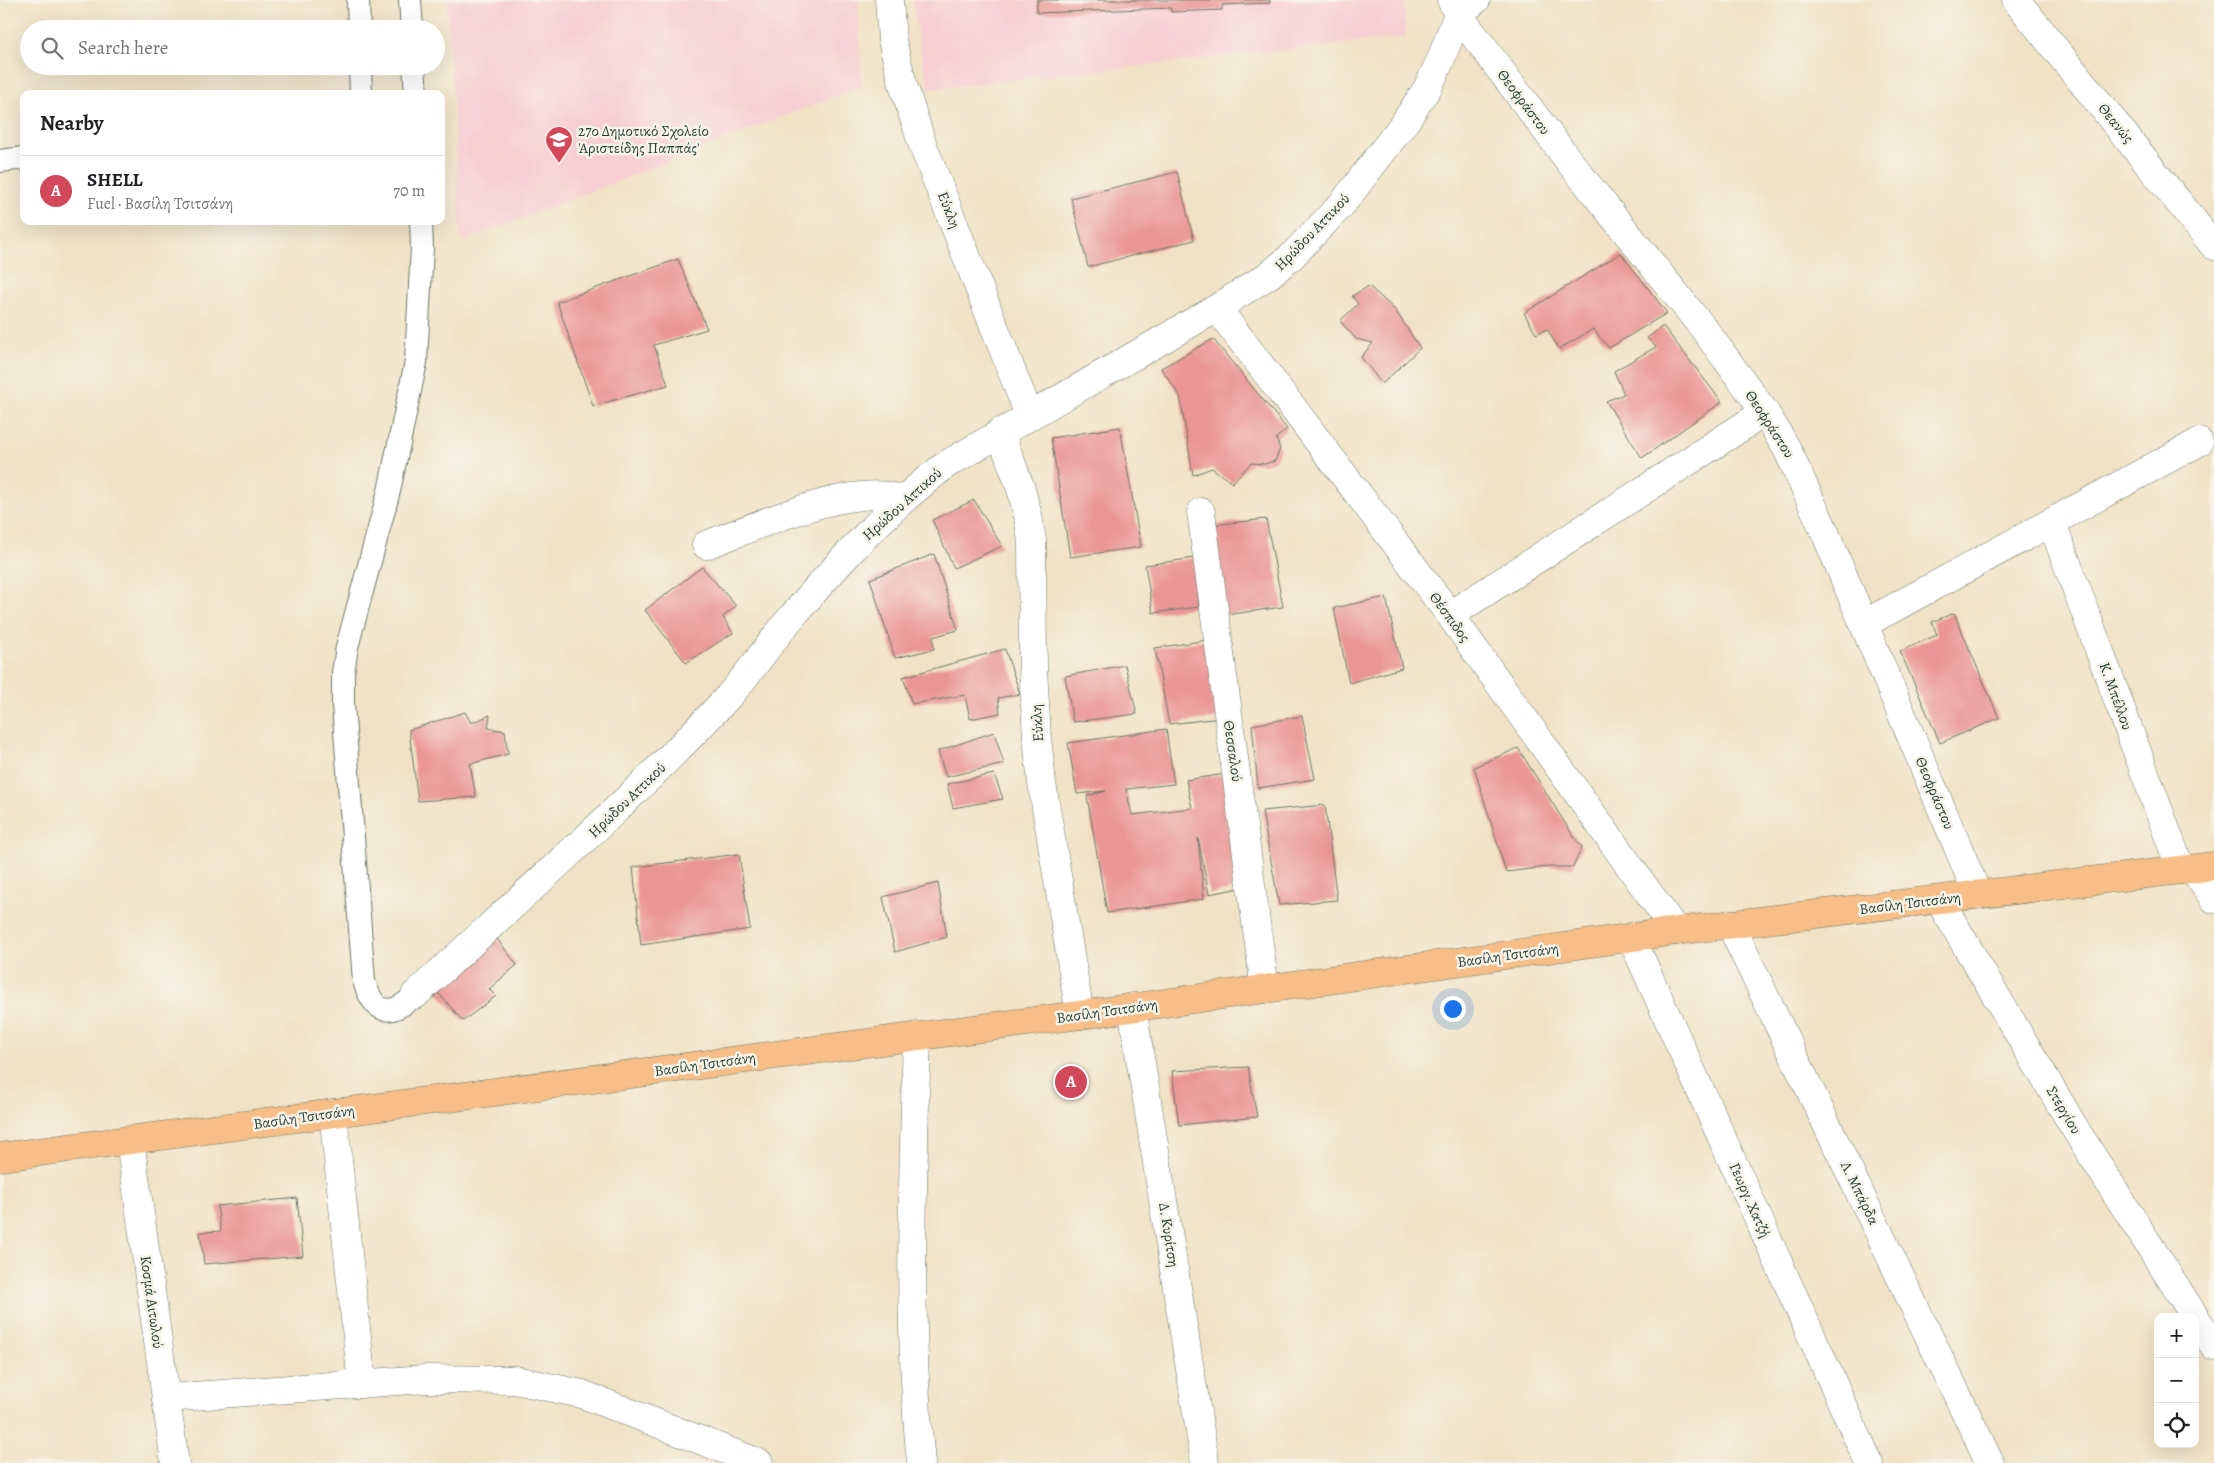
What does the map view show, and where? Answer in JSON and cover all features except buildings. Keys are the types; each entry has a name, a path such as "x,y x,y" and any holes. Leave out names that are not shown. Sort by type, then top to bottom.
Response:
{"main road":[{"name":"Βασίλη Τσιτσάνη","path":"0,1157 1080,1015 1676,931 2196,868"}],"street":[{"name":"Εύκλη","path":"889,0 892,40 902,81 922,143 1029,415"},
{"name":"Θεανώς","path":"2016,0 2214,246"},
{"name":"Ηρώδου Αττικού","path":"415,995 657,772 729,696 792,618 874,527 902,500 947,464 1217,308 1269,275 1310,239 1343,203 1405,122 1428,87 1442,59 1462,5"},
{"name":"Θεοφράστου","path":"1462,5 1572,166 1704,329 1764,412 1787,448 1864,624 1978,895"},
{"name":"Θέσπιδος","path":"1217,308 1450,615 1676,931"},
{"path":"1450,615 1764,412"},
{"name":"Εύκλη","path":"1000,432 1021,489 1032,541 1033,669 1038,747 1042,784 1080,1015"},
{"path":"1864,624 2199,442"},
{"path":"706,545 819,504 840,499 878,496 902,500"},
{"name":"Θεσσαλού","path":"1201,512 1265,989"},
{"name":"Κ. Μπέλλου","path":"2052,523 2196,868 2214,899"},
{"name":"Στεργίου","path":"1939,900 2077,1132 2192,1313"},
{"name":"Λ. Μπάρδα","path":"1730,924 1990,1463"},
{"name":"Γεωργ. Χατζή","path":"1631,938 1870,1463"},
{"name":"Δ. Κυρίτση","path":"1132,1007 1205,1463"},
{"path":"916,1036 914,1325 921,1463"},
{"path":"333,1113 362,1384"},
{"name":"Κοσμά Αιτωλού","path":"130,1140 175,1463"},
{"name":"Στεργίου","path":"2199,1323 2214,1346"},
{"path":"166,1398 425,1379 515,1380 582,1394 759,1463"}],"lane":[{"path":"358,0 359,20"},
{"path":"410,0 411,20"},
{"path":"360,75 361,90"},
{"path":"415,75 416,90"},
{"path":"0,161 20,158"},
{"path":"415,995 399,1007 384,1010 379,1008 369,996 364,981 342,705 343,673 347,647 389,492 416,362 422,225"}],"shaded area":[{"name":"27ο Δημοτικό Σχολείο 'Αριστείδης Παππάς'","path":"447,0 858,0 862,86 461,242"},
{"path":"913,0 1404,0 1406,37 929,89 919,46"}],"place":[{"name":"27ο Δημοτικό Σχολείο 'Αριστείδης Παππάς'","path":"559,164"},
{"name":"SHELL","path":"1071,1082"}]}
